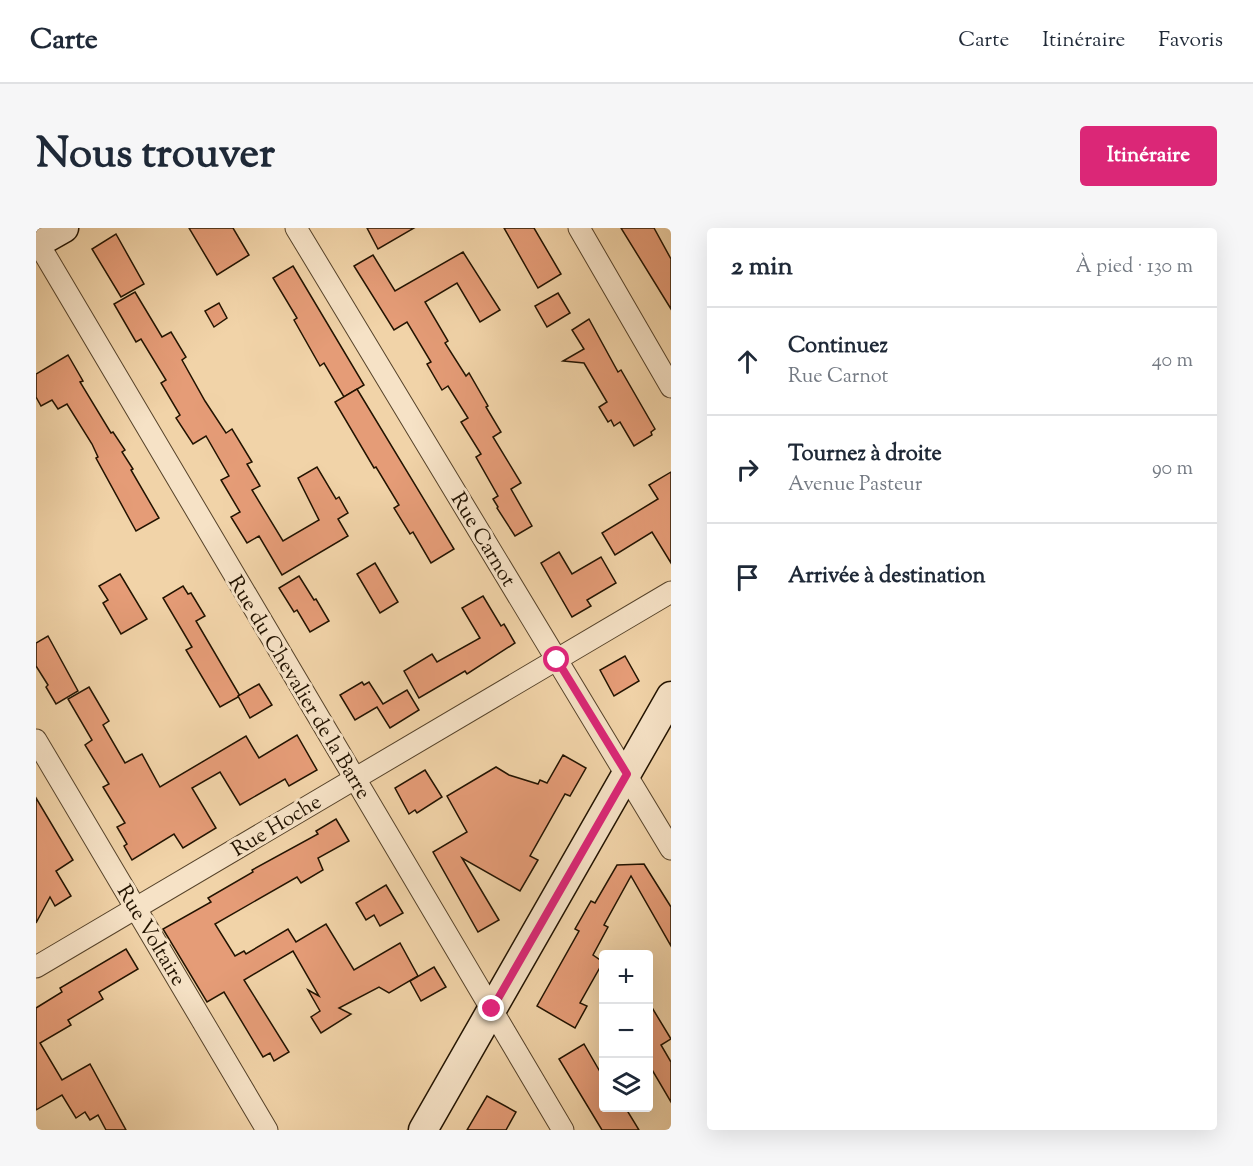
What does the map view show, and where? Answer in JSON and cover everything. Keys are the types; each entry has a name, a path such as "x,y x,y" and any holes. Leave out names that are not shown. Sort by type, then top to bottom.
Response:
{"street":[{"name":"Rue Carnot","path":"296,228 671,849"},
{"path":"579,228 671,387"},
{"name":"Rue du Chevalier de la Barre","path":"47,236 355,779 563,1130"},
{"name":"Rue Hoche","path":"36,968 671,592"},
{"path":"423,1130 671,696"},
{"name":"Rue Voltaire","path":"36,740 267,1130"}],"building":[{"path":"189,228 233,228 249,255 217,275"},
{"path":"367,228 414,228 378,249"},
{"path":"504,228 534,228 561,274 538,288"},
{"path":"621,228 654,228 671,259 671,309"},
{"path":"116,234 144,284 121,297 92,249"},
{"path":"463,252 500,310 480,322 457,283 425,302 448,341 445,343 466,376 469,373 488,406 486,407 501,432 493,437 521,483 511,489 532,526 515,536 493,499 498,496 476,457 481,454 461,422 468,418 448,386 442,390 427,364 431,362 407,322 394,330 354,266 373,255 395,291"},
{"path":"293,266 364,385 344,397 324,363 320,366 294,320 297,318 273,278"},
{"path":"135,292 162,337 171,332 186,357 182,360 205,401 226,433 232,429 252,462 247,464 260,486 252,490 283,541 319,520 298,478 317,467 336,499 339,497 348,513 338,519 348,536 282,575 259,536 247,543 231,517 240,512 221,480 229,476 206,436 193,444 176,418 180,415 161,383 166,380 141,339 136,342 114,304"},
{"path":"558,293 570,313 547,327 535,306"},
{"path":"219,303 227,318 214,327 205,311"},
{"path":"589,319 618,372 621,370 655,429 651,432 652,435 634,446 620,422 614,426 611,420 608,422 599,407 607,402 584,363 563,361 584,349 572,330"},
{"path":"68,355 83,381 80,382 111,433 113,432 125,450 122,452 133,469 131,470 159,518 136,531 96,458 98,457 92,444 67,404 58,409 52,400 41,406 36,397 36,374"},
{"path":"357,389 454,549 431,563 413,532 410,534 394,508 399,505 335,402"},
{"path":"671,472 671,563 652,532 615,555 602,533 658,499 649,485"},
{"path":"559,552 572,574 601,557 616,583 587,600 591,606 572,617 541,563"},
{"path":"375,563 398,602 380,613 357,574"},
{"path":"120,574 147,619 121,634 103,603 108,600 99,586"},
{"path":"299,576 329,621 310,632 297,610 294,612 279,588"},
{"path":"183,586 188,594 191,593 205,616 196,621 240,696 220,707 186,650 192,647 163,598"},
{"path":"483,596 501,626 504,624 515,643 467,674 465,671 419,698 404,671 432,654 437,662 480,638 462,608"},
{"path":"48,636 78,691 56,704 36,666 36,643"},
{"path":"625,656 639,681 614,696 600,670"},
{"path":"362,682 364,685 369,682 383,704 407,690 419,710 390,728 377,707 355,720 340,695"},
{"path":"259,684 272,705 250,718 238,696"},
{"path":"89,687 109,721 103,725 125,763 142,754 160,787 246,736 259,758 297,735 317,770 289,786 285,779 240,805 220,772 192,788 216,828 183,848 174,834 132,860 124,846 127,844 117,827 125,823 103,787 109,784 85,745 92,740 68,699"},
{"path":"563,755 586,768 570,796 565,794 530,856 538,860 520,891 462,858 499,920 478,932 433,852 467,832 447,796 496,767 509,775 538,784 540,780 547,783"},
{"path":"425,770 442,797 417,813 415,810 409,814 395,788"},
{"path":"36,798 73,860 56,871 71,896 55,906 50,897 36,923"},
{"path":"336,819 349,841 318,858 323,870 301,883 297,877 215,924 235,956 244,951 246,954 288,929 296,942 326,924 354,970 400,943 418,976 389,993 379,987 339,1008 351,1014 321,1033 311,1017 320,1011 308,990 319,996 293,951 244,980 289,1052 274,1061 270,1053 263,1057 224,992 207,1002 163,929 211,902 208,898 253,872 252,870 318,834 316,831"},
{"path":"644,864 671,907 671,946 631,876 604,925 608,927 593,955 599,959 599,969 580,1003 587,1006 575,1028 537,1006 579,931 575,929 591,901 595,903 617,865"},
{"path":"386,885 403,913 380,926 374,915 366,920 356,903"},
{"path":"126,949 138,969 99,992 103,999 68,1020 71,1025 40,1043 62,1080 90,1064 126,1130 106,1130 98,1115 90,1120 85,1112 76,1118 62,1095 36,1110 36,1008 62,992 60,988"},
{"path":"434,967 446,987 421,1001 410,981"},
{"path":"653,1009 671,1039 661,1045 671,1062 671,1102 653,1071"},
{"path":"584,1044 599,1070 599,1112 628,1112 639,1130 602,1130 559,1059"},
{"path":"487,1096 516,1112 506,1130 467,1130"}],"route":[{"path":"492,1009 627,774 557,660"}]}
